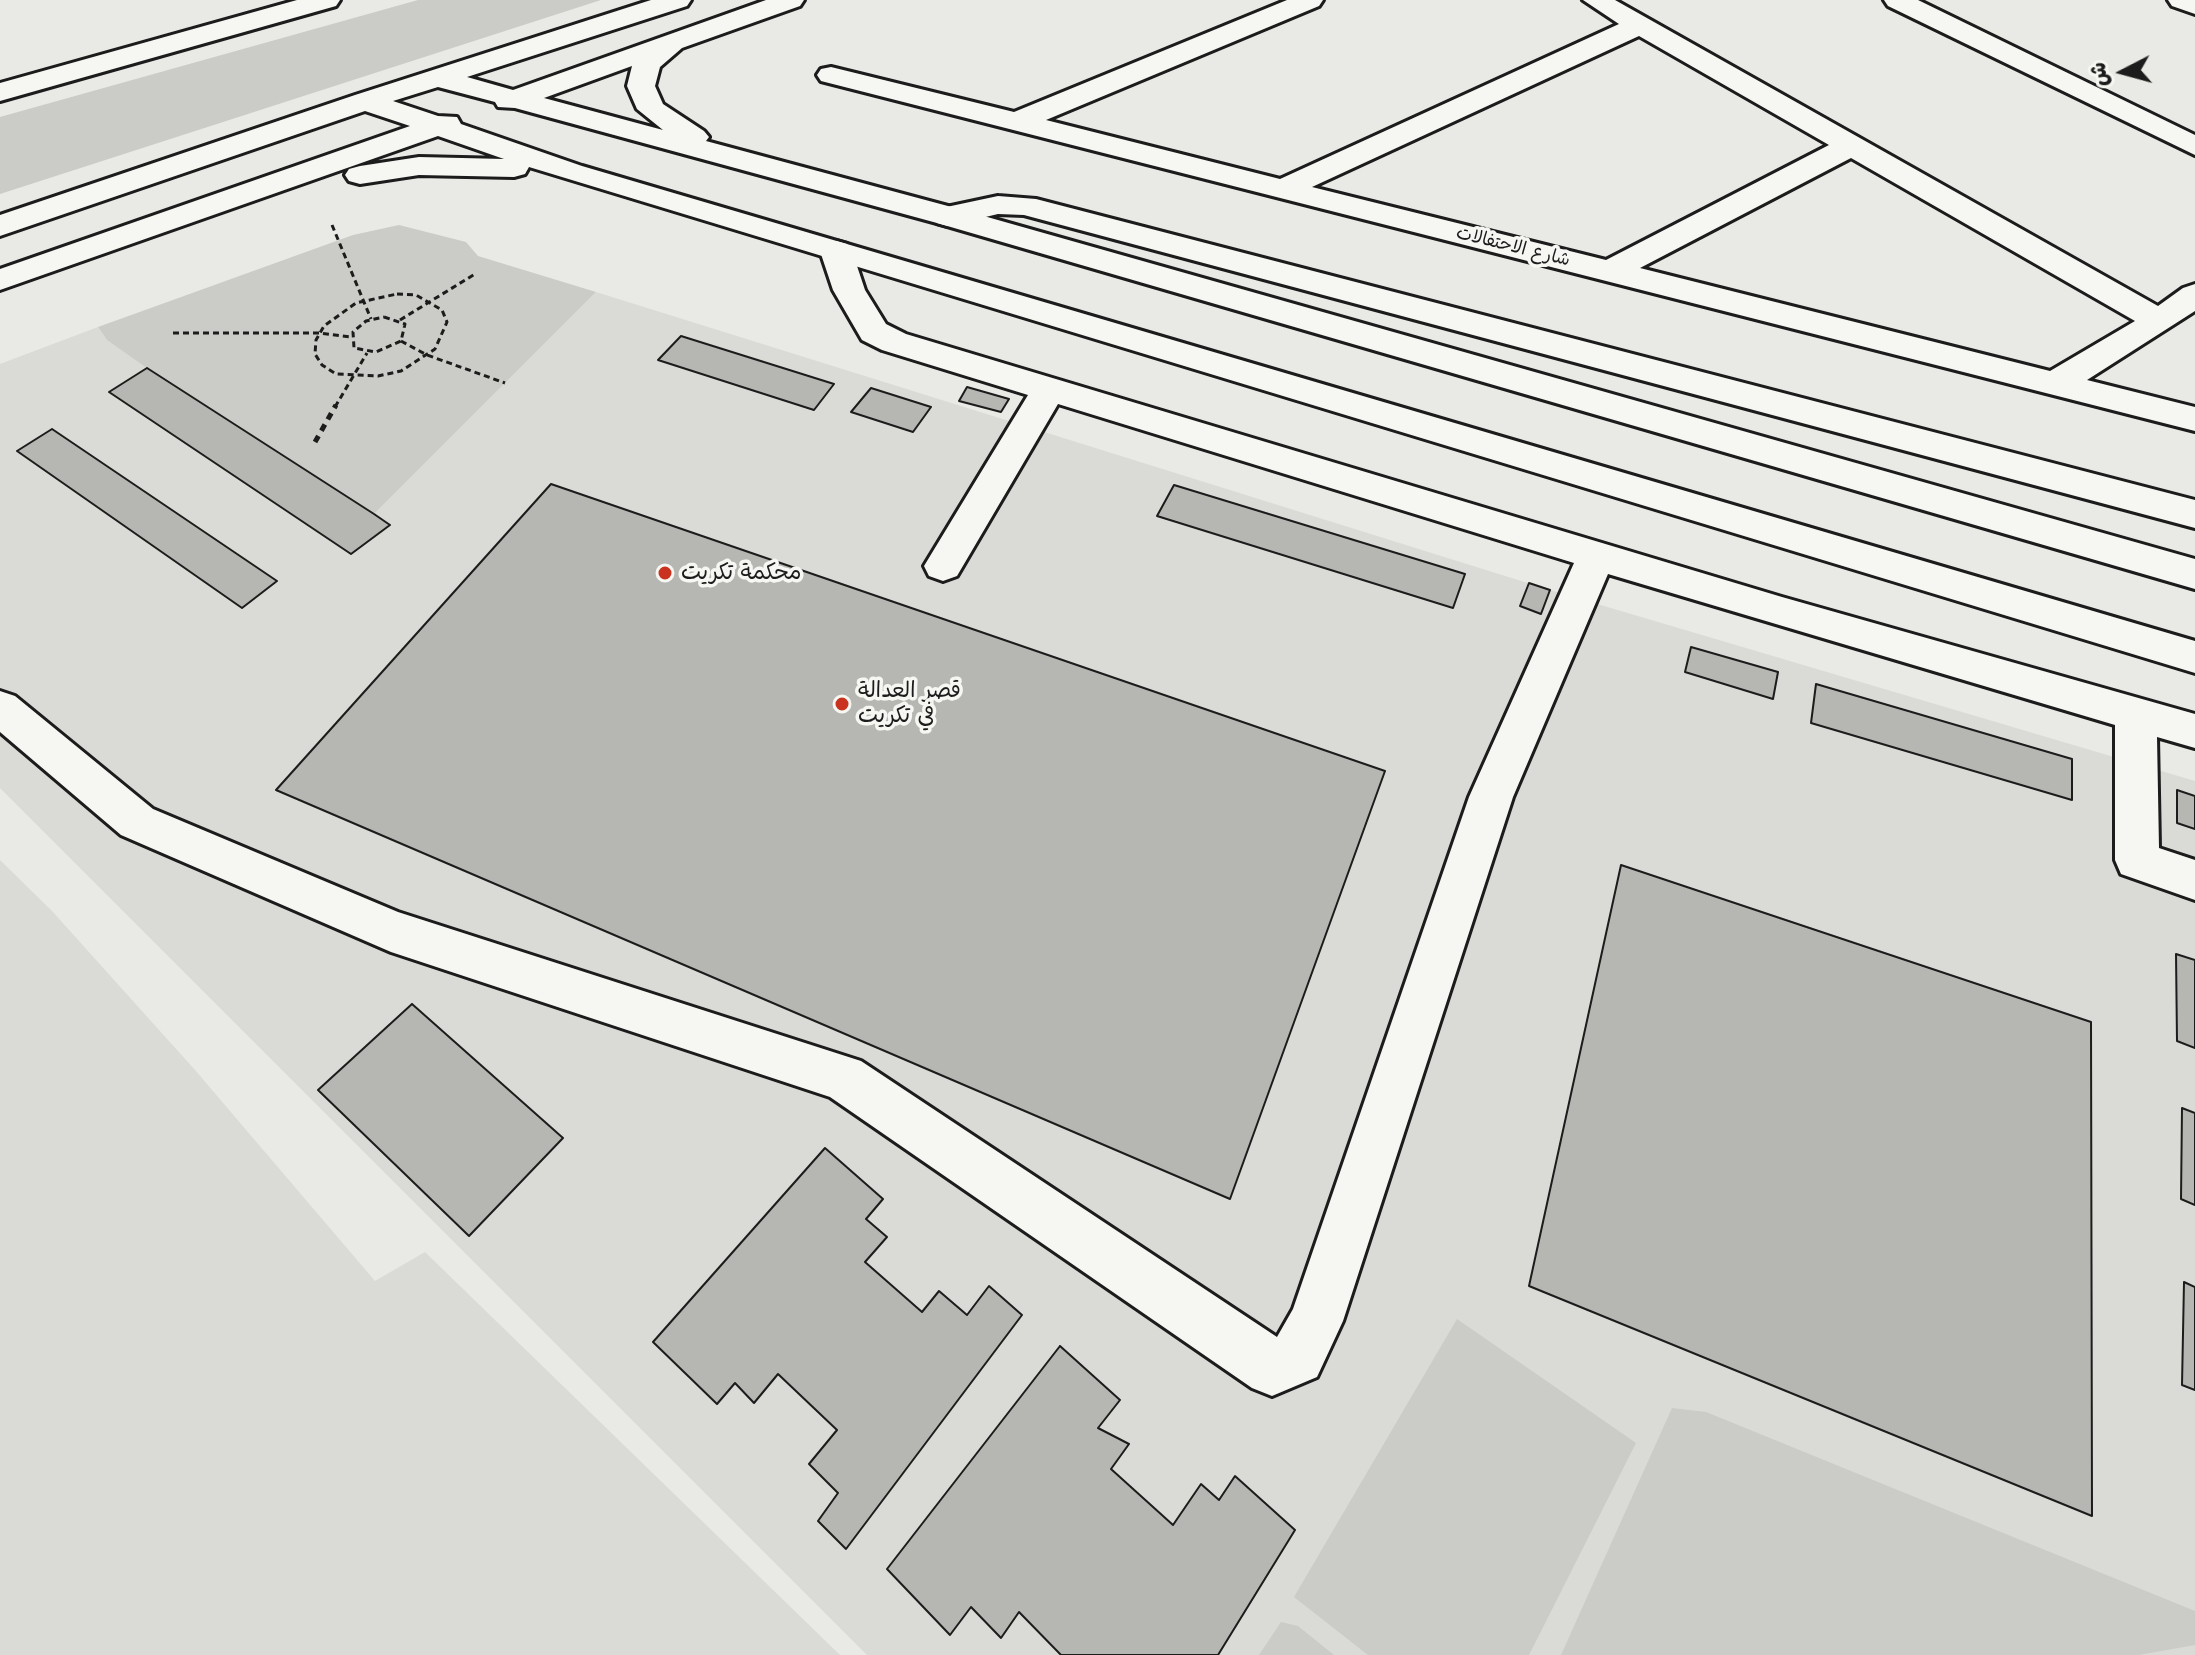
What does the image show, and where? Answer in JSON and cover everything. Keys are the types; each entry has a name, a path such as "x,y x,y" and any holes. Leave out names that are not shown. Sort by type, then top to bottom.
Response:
{"street":[{"path":"0,92 327,0"},
{"path":"0,226 365,101 441,79 678,0"},
{"path":"0,280 791,0"},
{"path":"1016,122 1310,0"},
{"path":"1596,0 2160,321"},
{"path":"1897,0 2195,146"},
{"path":"2181,0 2195,6"},
{"path":"1282,189 1640,25"},
{"path":"677,39 647,64 641,86 644,98 663,119 736,157"},
{"name":"شارع الاحتفالات","path":"831,75 2195,419"},
{"path":"441,79 948,216 2195,574"},
{"path":"365,101 571,172 2195,657"},
{"path":"1608,272 1851,146"},
{"path":"171,220 338,179 419,166 489,166 571,172"},
{"path":"948,216 998,205 1025,206 2195,514"},
{"path":"836,251 849,290 874,332 894,342 1597,555 2195,731"},
{"path":"2054,384 2160,321 2195,295"},
{"path":"943,566 1049,390"},
{"path":"0,708 137,822 391,931 844,1078 1272,1368 1297,1357 1316,1321 1491,797 1597,555"},
{"path":"2136,714 2137,860 2195,880"}],"path":[{"path":"332,225 371,319"},
{"path":"350,337 358,326 371,319 400,320 475,274"},
{"path":"397,294 431,301 442,310 447,322 444,335 427,355 401,371 356,378 336,374 322,365 315,354 319,333 338,313 364,301 397,294"},
{"path":"350,337 354,348 367,353 386,350 401,341 406,329 400,320"},
{"path":"173,333 319,333 350,337"},
{"path":"401,341 427,355 505,383"},
{"path":"315,442 356,378 367,353"}],"shaded area":[{"path":"418,0 601,0 0,194 0,117"},
{"path":"399,225 466,242 478,256 596,292 374,514 147,368 107,340 98,327 353,235"},
{"path":"596,292 1550,590 2195,781 2195,1655 867,1655 0,788 0,364 98,327 107,340 374,514"},
{"path":"0,860 52,911 195,1070 375,1281 425,1252 840,1655 0,1655"},
{"path":"1457,1319 1636,1443 1529,1655 1368,1655 1294,1597"},
{"path":"1672,1408 1706,1412 2195,1611 2195,1645 2139,1655 1561,1655"},
{"path":"1281,1622 1298,1626 1334,1655 1259,1655"}],"building":[{"path":"681,336 834,384 814,410 658,360"},
{"path":"147,368 390,525 351,554 109,392"},
{"path":"967,387 1009,399 1001,412 959,401"},
{"path":"871,388 931,407 913,432 851,412"},
{"path":"52,429 277,581 242,608 17,451"},
{"path":"551,484 1385,771 1230,1199 276,790"},
{"path":"1174,485 1465,574 1453,608 1157,516"},
{"path":"1529,583 1550,590 1541,614 1520,606"},
{"path":"1691,647 1778,672 1773,699 1685,672"},
{"path":"1816,684 2072,759 2072,800 1811,723"},
{"path":"2177,790 2195,796 2195,829 2177,823"},
{"path":"1621,865 2091,1022 2092,1516 1529,1286"},
{"path":"2176,954 2195,960 2195,1048 2177,1041"},
{"path":"412,1004 563,1138 469,1236 318,1090"},
{"path":"2182,1108 2195,1113 2195,1205 2181,1199"},
{"path":"825,1148 883,1199 866,1219 887,1237 865,1262 922,1312 939,1291 967,1315 989,1286 1022,1315 846,1549 818,1521 838,1493 809,1464 837,1430 778,1374 754,1403 735,1383 717,1404 653,1342"},
{"path":"2184,1282 2195,1287 2195,1390 2182,1385"},
{"path":"1060,1346 1120,1400 1098,1428 1129,1444 1111,1469 1173,1525 1201,1484 1219,1500 1235,1476 1295,1530 1218,1655 1061,1655 1019,1612 1001,1638 971,1607 950,1635 887,1569"}],"place":[{"name":"محكمة تكريت","path":"665,573"},
{"name":"قصر العدالة في تكريت","path":"842,704"}]}
